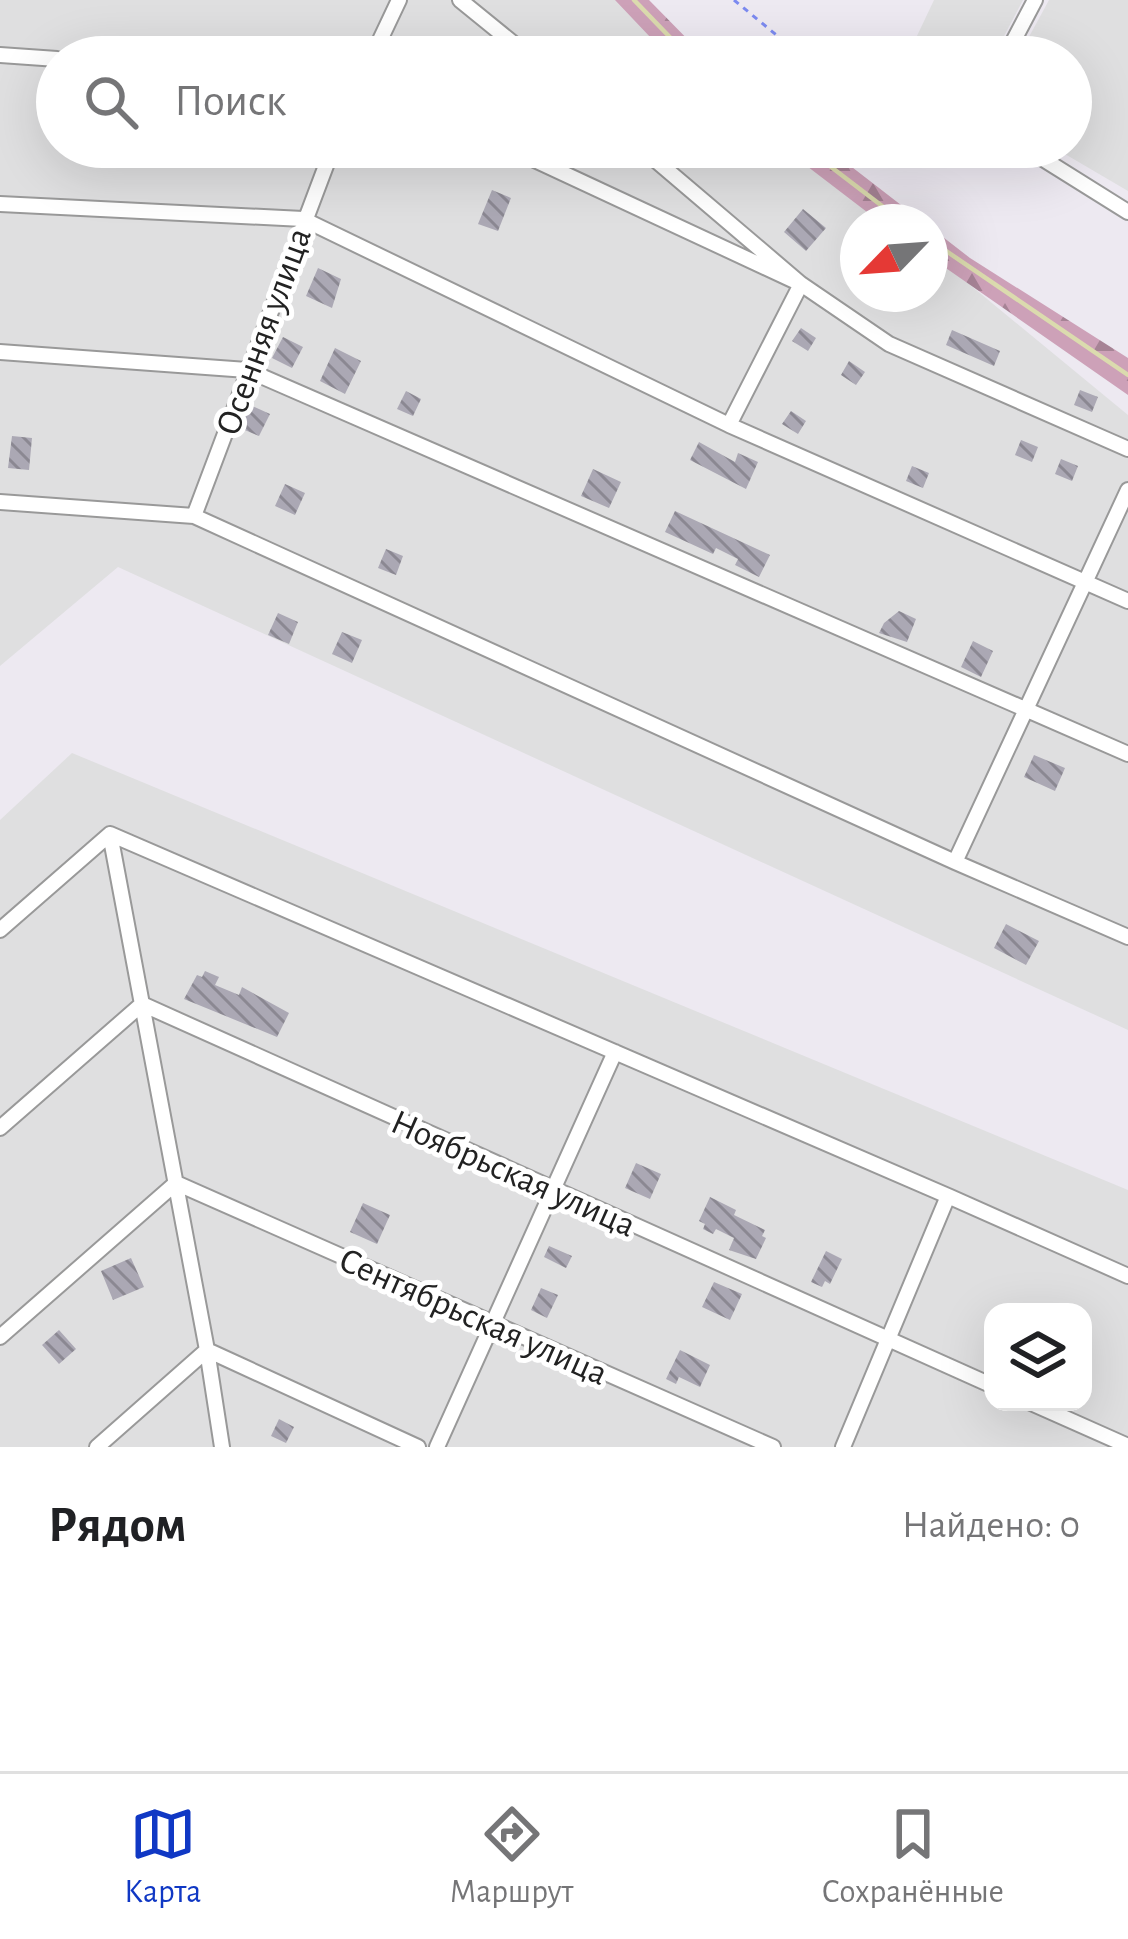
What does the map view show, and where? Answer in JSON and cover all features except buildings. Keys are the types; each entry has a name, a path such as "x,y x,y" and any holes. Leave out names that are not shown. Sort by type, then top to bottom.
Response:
{"street":[{"path":"382,36 398,0"},
{"path":"460,0 504,36"},
{"path":"1016,36 1035,0"},
{"path":"0,55 36,58"},
{"name":"Осенняя улица","path":"194,516 324,168"},
{"path":"552,168 801,284"},
{"path":"665,168 801,284 889,344 1128,449"},
{"path":"1058,168 1128,212"},
{"path":"0,204 303,219 729,425 1128,601"},
{"path":"729,425 801,284"},
{"path":"0,352 247,370 1128,754"},
{"path":"955,862 1128,490"},
{"path":"0,502 194,516 1128,937"},
{"path":"0,930 110,834"},
{"path":"110,834 222,1447"},
{"path":"110,834 1128,1276"},
{"path":"0,1128 142,1004"},
{"name":"Ноябрьская улица","path":"142,1004 984,1382"},
{"path":"437,1447 615,1052"},
{"path":"0,1336 176,1183"},
{"name":"Сентябрьская улица","path":"176,1183 772,1447"},
{"path":"843,1447 948,1196"},
{"path":"98,1447 207,1350"},
{"path":"207,1350 418,1447"},
{"path":"1048,1411 1128,1446"}],"path":[{"path":"734,0 778,36"}],"shaded area":[{"path":"0,0 624,0 668,36 36,36 36,168 828,168 872,204 840,204 840,312 948,312 948,267 1128,415 1128,1030 118,567 0,666"},
{"path":"934,0 1023,0 1004,36 917,36"},
{"path":"1049,0 1128,0 1128,191 1089,168 1092,36 1029,36"},
{"path":"72,753 1128,1190 1128,1447 0,1447 0,820"}],"green space":[{"path":"615,0 649,0 684,36 649,36"},
{"path":"809,168 853,168 900,204 856,204"},
{"path":"948,241 1128,358 1128,395 948,270"}],"waterway":[{"path":"634,0 669,36"},
{"path":"832,168 879,204"},
{"path":"948,252 1128,375"}]}
